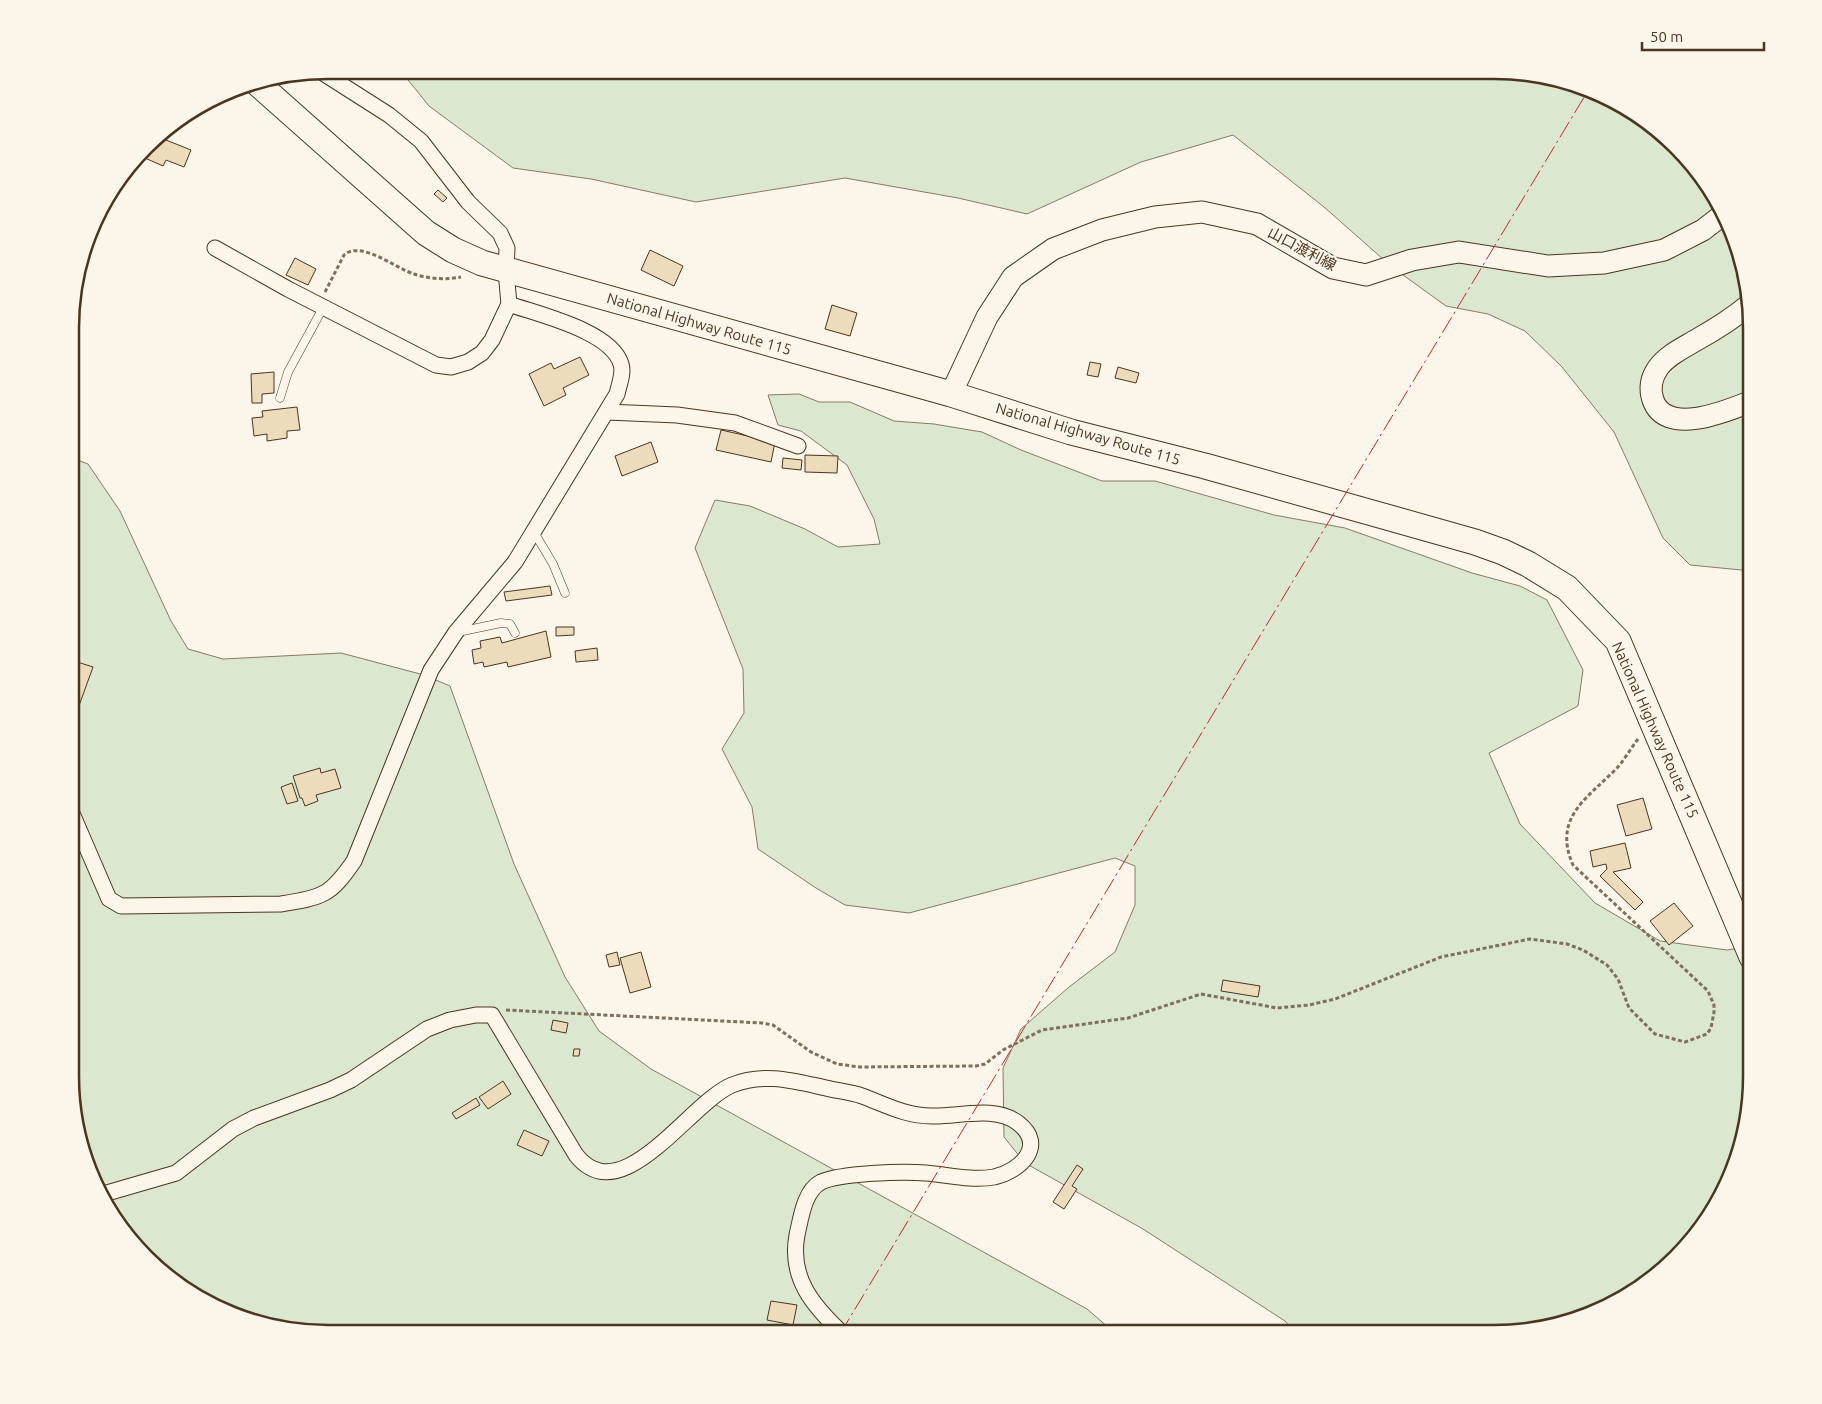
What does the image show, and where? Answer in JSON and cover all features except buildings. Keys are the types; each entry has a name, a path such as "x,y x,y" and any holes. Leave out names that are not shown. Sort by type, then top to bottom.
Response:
{"highway":[{"name":"National Highway Route 115","path":"262,88 362,179 426,233 453,250 482,263 951,394 1071,432 1205,466 1503,552 1528,564 1567,588 1618,641 1743,936"}],"main road":[{"name":"山口渡利線","path":"951,394 987,317 1013,277 1053,249 1102,230 1154,217 1202,212 1257,224 1333,268 1366,275 1412,260 1459,252 1548,266 1604,263 1664,250 1703,230 1718,218"},
{"path":"1743,310 1722,326 1670,356 1658,367 1650,382 1651,394 1662,414 1671,419 1697,418 1723,413 1743,405"}],"street":[{"path":"215,248 436,365 451,367 468,362 482,353 492,340 509,304 506,271 507,248 500,232 468,202 421,141 389,115 333,79"},
{"path":"79,830 109,899 121,906 281,904 325,894 334,888 354,861 431,670 456,632 515,562 617,394 622,366 616,352 604,340 593,334 509,304"},
{"path":"607,412 677,415 735,423 798,446"},
{"path":"108,1193 176,1173 233,1128 351,1080 427,1029 450,1020 476,1015 492,1016 576,1154 590,1170 608,1173 630,1166 730,1086 752,1079 778,1078 826,1088 861,1096 903,1113 932,1116 973,1113 995,1115 1017,1122 1029,1137 1031,1146 1024,1163 1011,1171 979,1178 921,1172 835,1177 818,1184 805,1203 795,1248 796,1262 803,1286 810,1301 833,1325"}],"lane":[{"path":"280,398 288,372 322,305"},
{"path":"534,532 552,564 565,593"},
{"path":"456,632 500,623 510,624 515,633"}],"path":[{"path":"322,305 344,255 348,251 359,249 414,274 435,278 457,278 473,274 482,263"},
{"path":"492,1016 499,1010 762,1023 773,1025 811,1052 837,1064 860,1067 976,1066 985,1064 1003,1050 1042,1030 1128,1018 1201,994 1276,1008 1309,1005 1335,998 1441,957 1530,939 1567,944 1583,950 1607,965 1618,979 1629,1008 1643,1024 1655,1034 1685,1042 1707,1034 1711,1028 1714,1004 1708,990 1573,865 1566,840 1567,825 1582,802 1618,766 1652,721"}],"green space":[{"path":"407,79 1510,79 1558,87 1574,92 1619,112 1646,130 1670,152 1692,176 1710,203 1730,248 1735,264 1743,312 1743,570 1690,565 1663,538 1614,432 1562,367 1525,331 1488,314 1446,306 1392,267 1324,207 1233,135 1141,162 1027,214 958,198 845,178 696,202 591,179 513,168 429,106"},
{"path":"799,394 819,402 850,402 894,421 934,424 982,432 1021,450 1102,481 1155,481 1274,515 1345,528 1472,573 1520,586 1547,600 1583,670 1578,706 1489,753 1520,824 1595,903 1660,941 1727,950 1743,947 1743,1092 1735,1140 1718,1186 1710,1201 1692,1228 1670,1252 1646,1274 1619,1292 1574,1312 1543,1320 1510,1325 1288,1325 1143,1229 1025,1163 1004,1137 1003,1068 1021,1029 1069,987 1115,952 1135,905 1135,866 1115,858 909,913 845,905 758,849 752,807 722,749 744,713 743,669 695,548 715,500 750,506 805,529 838,547 880,544 874,519 847,465 801,431 778,425 768,395"},
{"path":"79,461 88,464 120,511 171,621 188,649 223,659 341,653 424,675 450,686 514,864 565,977 599,1031 651,1069 1087,1309 1106,1325 312,1325 264,1317 248,1312 218,1300 176,1274 130,1228 104,1186 87,1140 79,1092"}],"power":[{"path":"845,1325 1585,96"}]}
